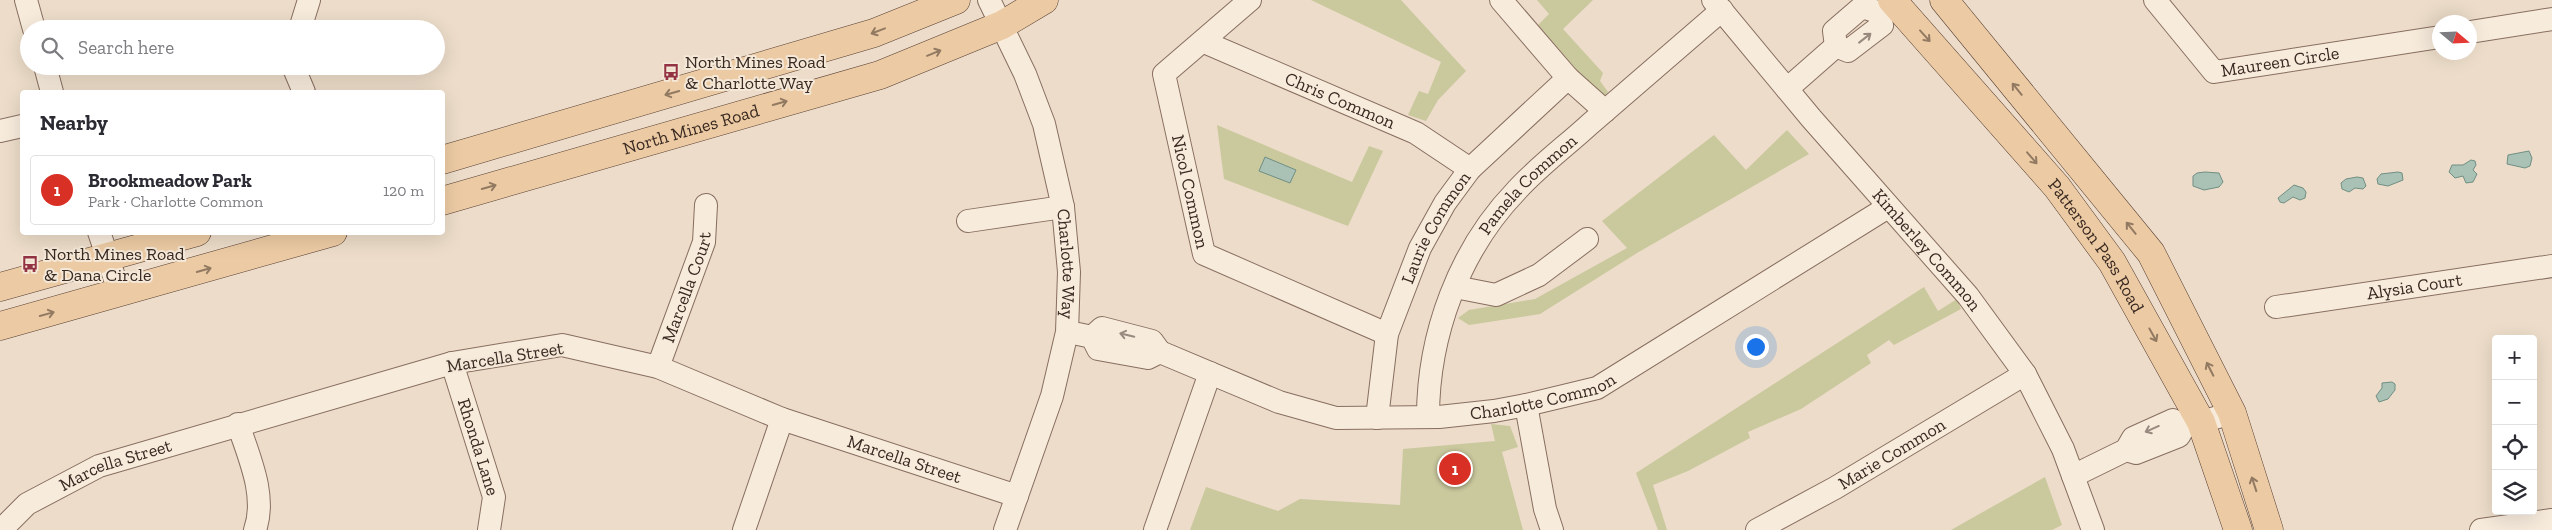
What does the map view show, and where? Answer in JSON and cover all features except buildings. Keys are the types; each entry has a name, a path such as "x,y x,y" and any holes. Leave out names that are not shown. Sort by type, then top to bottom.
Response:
{"main road":[{"path":"445,159 874,33 956,0"},
{"name":"North Mines Road","path":"445,200 880,75 1002,25 1044,0"},
{"name":"Patterson Pass Road","path":"1944,0 2151,253 2232,413 2269,530"},
{"name":"Patterson Pass Road","path":"1885,6 2057,187 2112,262 2193,424 2238,530"},
{"path":"0,287 108,259 187,235"},
{"path":"0,326 120,294 323,235"}],"street":[{"path":"26,0 32,20"},
{"path":"303,20 309,0"},
{"name":"Charlotte Way","path":"989,0 1002,25 1044,124 1063,208 1069,272 1067,332 1052,396 1006,530"},
{"name":"Nicol Common","path":"1250,0 1204,42 1164,74 1204,254 1387,334"},
{"path":"1501,0 1568,78 1605,111"},
{"name":"Maureen Circle","path":"2155,0 2214,72 2432,38"},
{"name":"Kimberley Common","path":"1717,5 1888,207 1968,296 2025,374 2063,449 2093,530"},
{"name":"Pamela Common","path":"1428,417 1428,384 1440,322 1455,287 1488,226 1517,190 1605,111 1717,5"},
{"path":"1787,89 1836,46 1848,51 1882,25 1885,6"},
{"path":"2477,31 2552,19"},
{"name":"Chris Common","path":"1204,42 1416,133 1470,169"},
{"path":"47,75 51,90"},
{"path":"297,75 303,90"},
{"name":"Laurie Common","path":"1378,418 1387,334 1420,248 1445,203 1470,169 1568,78"},
{"path":"0,131 20,126"},
{"name":"Marcella Court","path":"658,367 704,242 706,205"},
{"name":"Charlotte Common","path":"1067,332 1092,337 1102,328 1152,341 1160,352 1279,402 1336,418 1428,417 1494,411 1526,406 1597,388 1888,207"},
{"path":"968,221 1063,208"},
{"path":"100,235 120,294"},
{"path":"1455,287 1496,295 1540,275 1587,239"},
{"name":"Alysia Court","path":"2276,307 2552,266"},
{"name":"Marcella Street","path":"1,530 27,504 99,466 452,363 562,345 658,367 782,419 1017,496"},
{"name":"Rhonda Lane","path":"452,363 494,497 490,530"},
{"path":"1155,530 1210,373"},
{"name":"Marie Common","path":"1757,530 1835,488 2025,374"},
{"path":"1526,406 1545,509 1552,530"},
{"path":"2073,476 2126,450 2136,453 2180,436 2193,424 2232,413"},
{"path":"744,530 782,419"},
{"path":"238,424 257,481 258,521 255,530"},
{"path":"2480,530 2552,520"}],"shaded area":[{"path":"1311,0 1401,0 1466,71 1438,100 1426,121 1408,115 1419,91 1428,94 1441,62"},
{"path":"1537,0 1593,0 1563,29 1603,73 1600,81 1608,92 1604,97 1599,96 1538,25 1549,14"},
{"path":"1217,125 1352,182 1369,146 1383,151 1348,226 1224,179"},
{"path":"1787,130 1809,154 1637,253 1540,314 1469,325 1458,318 1469,310 1535,299 1627,248 1602,221 1714,135 1746,170"},
{"path":"2529,151 2532,158 2530,166 2525,168 2507,164 2508,155"},
{"path":"1265,157 1296,170 1290,183 1259,171"},
{"path":"2471,160 2475,161 2476,165 2473,170 2477,174 2473,182 2466,183 2463,176 2455,178 2449,172 2452,165 2463,165"},
{"path":"2197,173 2219,173 2223,182 2219,187 2204,190 2193,186 2193,176"},
{"path":"2402,173 2403,180 2388,186 2378,184 2377,179 2381,174"},
{"path":"2363,178 2366,186 2363,189 2355,188 2349,192 2342,189 2341,183 2346,179"},
{"path":"2294,185 2303,188 2306,192 2305,198 2300,200 2293,197 2284,203 2280,202 2278,198"},
{"path":"1924,287 1938,311 1957,299 1961,309 1894,345 1889,340 1867,355 1871,363 1801,409 1748,432 1750,438 1688,471 1653,485 1667,530 1658,530 1636,473"},
{"path":"2392,382 2395,384 2395,390 2388,399 2379,402 2376,396 2382,388 2382,383"},
{"path":"1491,424 1510,426 1518,447 1502,452 1523,530 1190,530 1206,487 1278,511 1300,499 1400,505 1403,449 1495,441"},
{"path":"2045,477 2062,525 2052,530 1951,530"}],"place":[{"name":"North Mines Road & Charlotte Way","path":"671,72"},
{"name":"North Mines Road & Dana Circle","path":"30,264"},
{"name":"Brookmeadow Park","path":"1455,469"}]}
